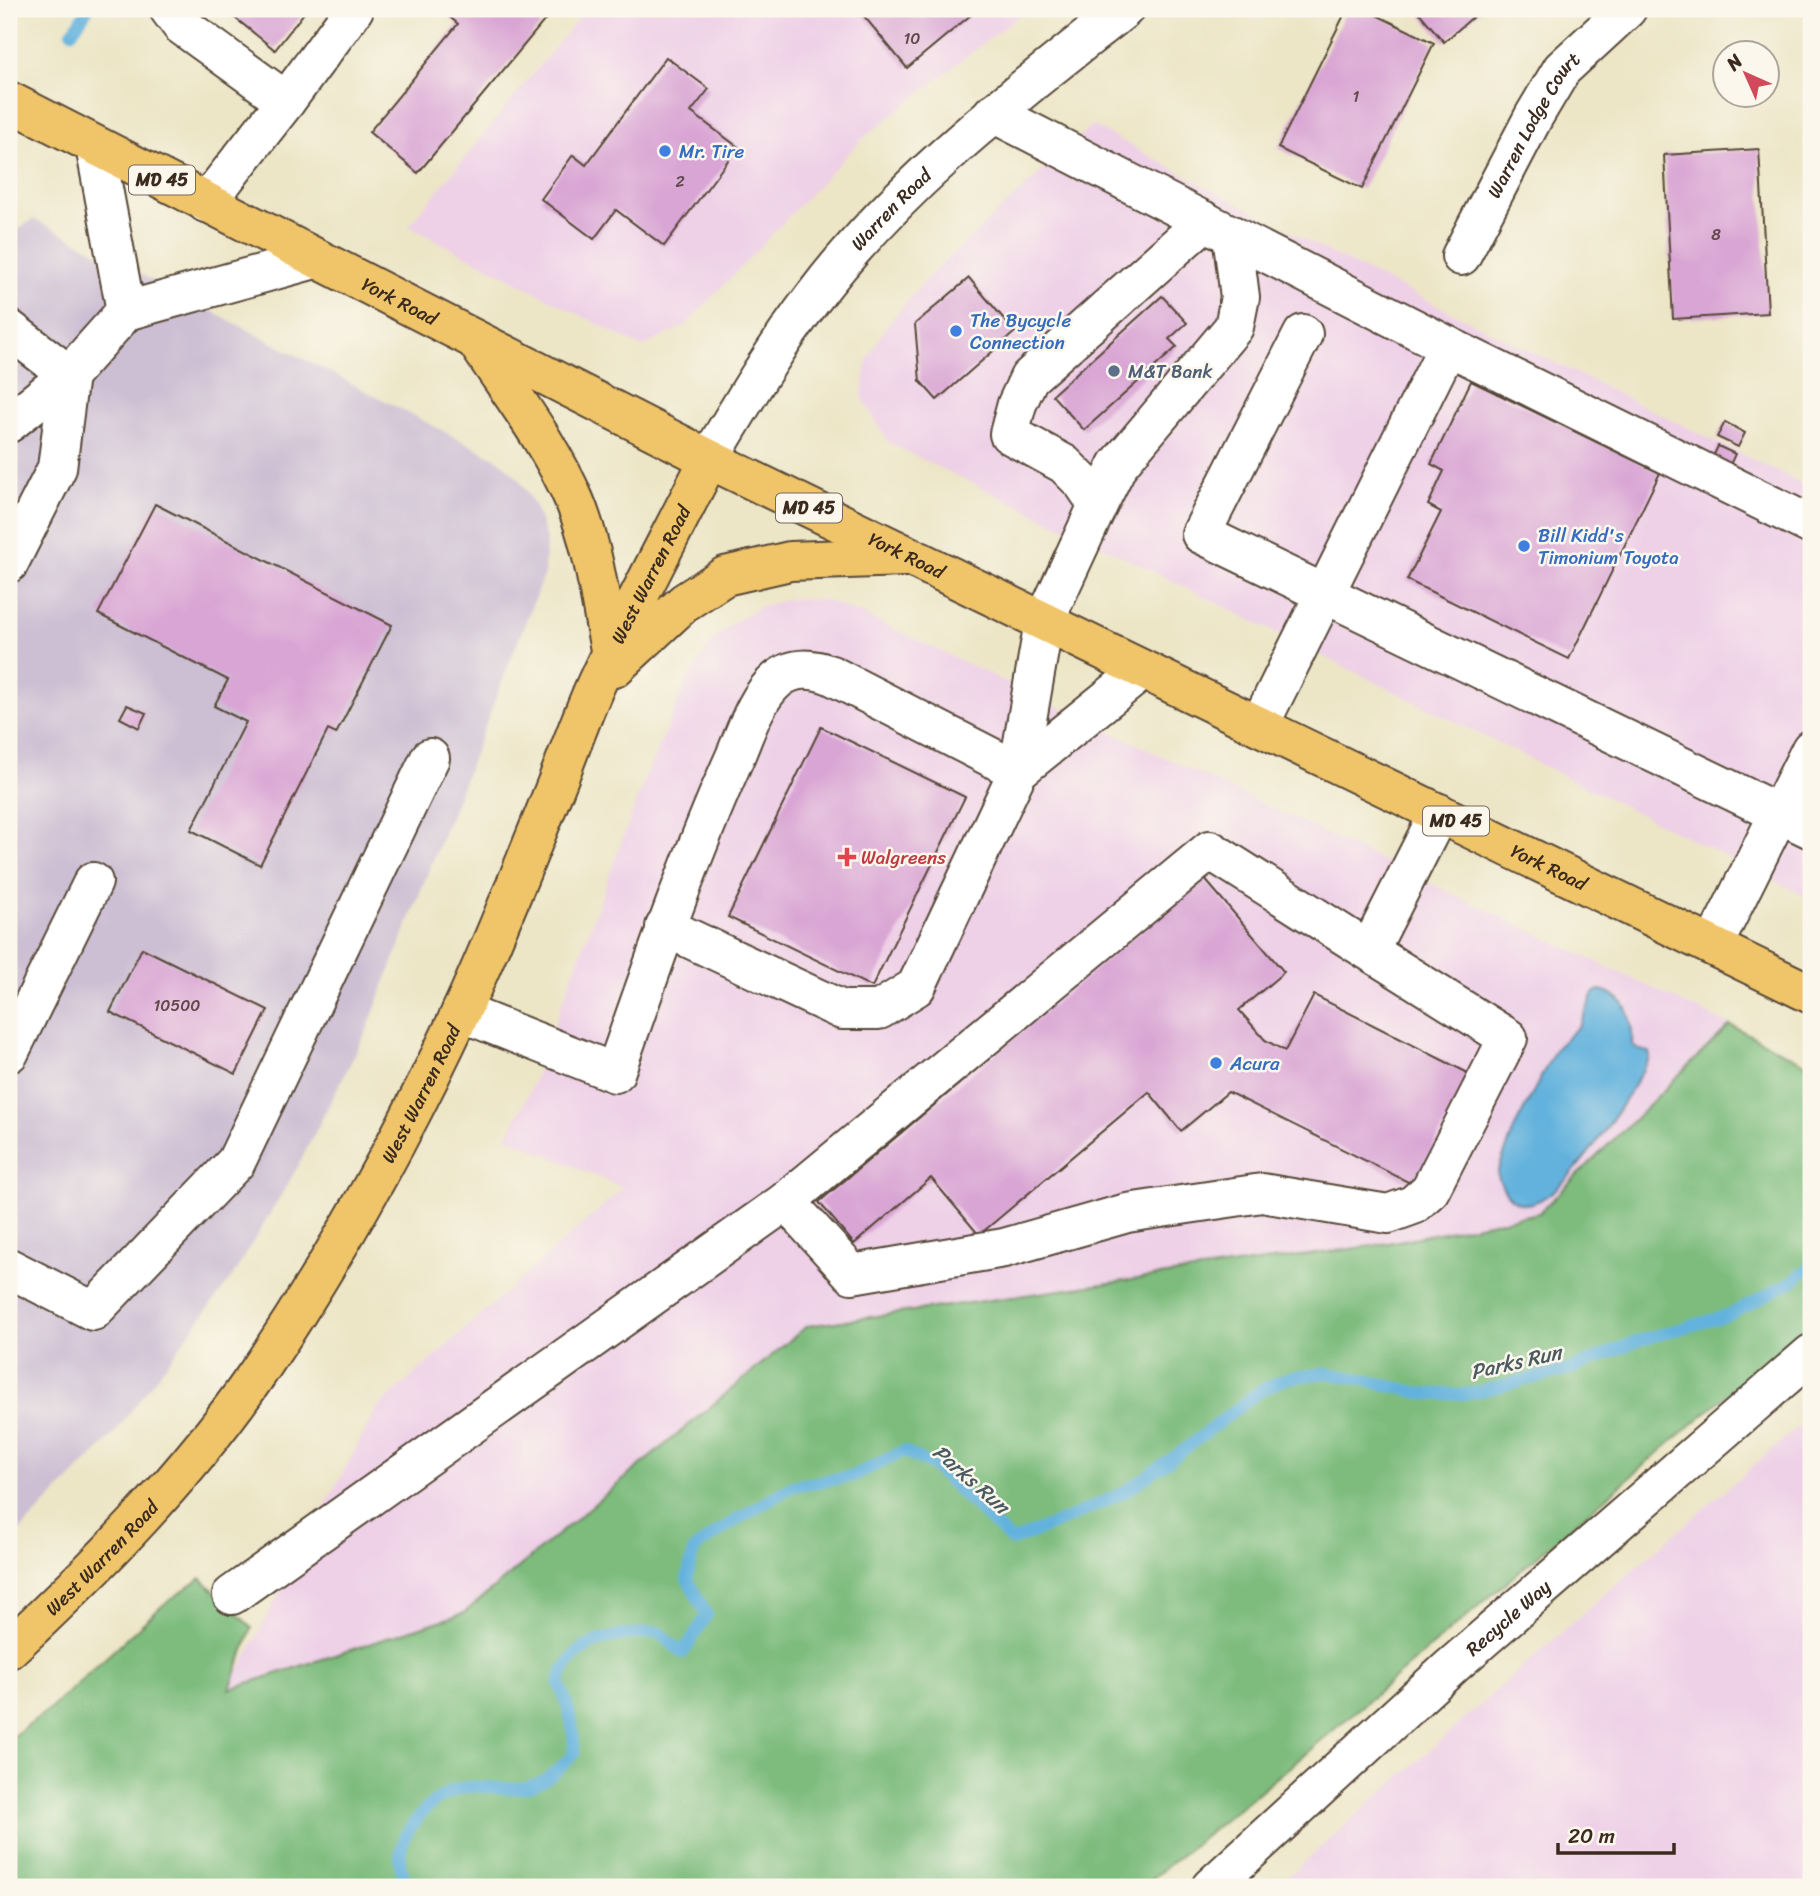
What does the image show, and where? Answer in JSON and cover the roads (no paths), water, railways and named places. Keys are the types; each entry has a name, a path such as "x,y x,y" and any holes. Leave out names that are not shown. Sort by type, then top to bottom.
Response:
{"main road":[{"name":"York Road","path":"9,101 709,459 1811,994"},
{"path":"475,340 556,461 576,505 587,538 603,670"},
{"name":"West Warren Road","path":"9,1649 76,1587 188,1465 255,1376 363,1204 410,1117 461,1012 603,670 709,459"},
{"path":"603,670 685,602 725,576 790,562 909,556"}],"street":[{"path":"169,9 181,24 286,101"},
{"path":"206,203 354,9"},
{"name":"Warren Road","path":"709,459 766,363 814,296 858,243 911,187 993,113 1124,9"},
{"name":"Warren Lodge Court","path":"1461,256 1534,116 1562,69 1627,9"},
{"path":"993,113 1448,346 1811,526"},
{"path":"95,146 126,311"},
{"path":"1098,505 1083,483 1064,464 1009,434 1017,404 1029,378 1219,228"},
{"path":"665,927 842,1010 879,1010 916,987 1018,771 1044,622 1098,505 1118,465 1234,327 1240,297 1219,228"},
{"path":"9,423 69,375 126,311 315,259"},
{"path":"9,329 69,375"},
{"path":"1303,334 1201,534 1795,821"},
{"path":"1259,726 1448,346"},
{"path":"9,563 57,468 69,375"},
{"path":"461,1012 615,1073 665,927 704,825 759,703 776,681 791,671 815,669 831,675 1018,771"},
{"path":"1018,771 1143,670"},
{"path":"1713,946 1795,821 1811,749"},
{"path":"9,1268 93,1311 236,1162 430,758"},
{"path":"1369,951 1438,813"},
{"path":"232,1595 786,1201 1209,849 1508,1038 1430,1190 1413,1205 1388,1214 1262,1193 1127,1213 1004,1248 852,1274 786,1201"},
{"path":"9,1054 93,881"},
{"name":"Recycle Way","path":"1212,1887 1452,1666 1811,1354"}],"water":[{"path":"1600,990 1623,1003 1630,1018 1632,1045 1649,1052 1650,1058 1602,1135 1555,1190 1532,1203 1512,1199 1497,1173 1515,1127 1556,1048 1580,1025 1594,993"}],"waterway":[{"path":"72,32 88,9"},
{"name":"Parks Run","path":"408,1887 400,1865 401,1850 412,1825 421,1814 431,1804 455,1790 467,1787 523,1788 543,1781 560,1768 574,1754 571,1717 559,1683 574,1656 598,1641 658,1632 683,1653 707,1615 687,1579 694,1549 793,1486 853,1476 904,1451 933,1466 1012,1541 1126,1491 1261,1390 1288,1378 1326,1373 1425,1394 1468,1394 1571,1369 1640,1340 1729,1315 1793,1281 1811,1266"}],"place":[{"name":"Mr. Tire","path":"665,151"},
{"name":"The Bycycle Connection","path":"956,331"},
{"name":"M&T Bank","path":"1114,371"},
{"name":"Bill Kidd's Timonium Toyota","path":"1524,546"},
{"name":"Walgreens","path":"847,857"},
{"name":"Acura","path":"1216,1063"}]}
